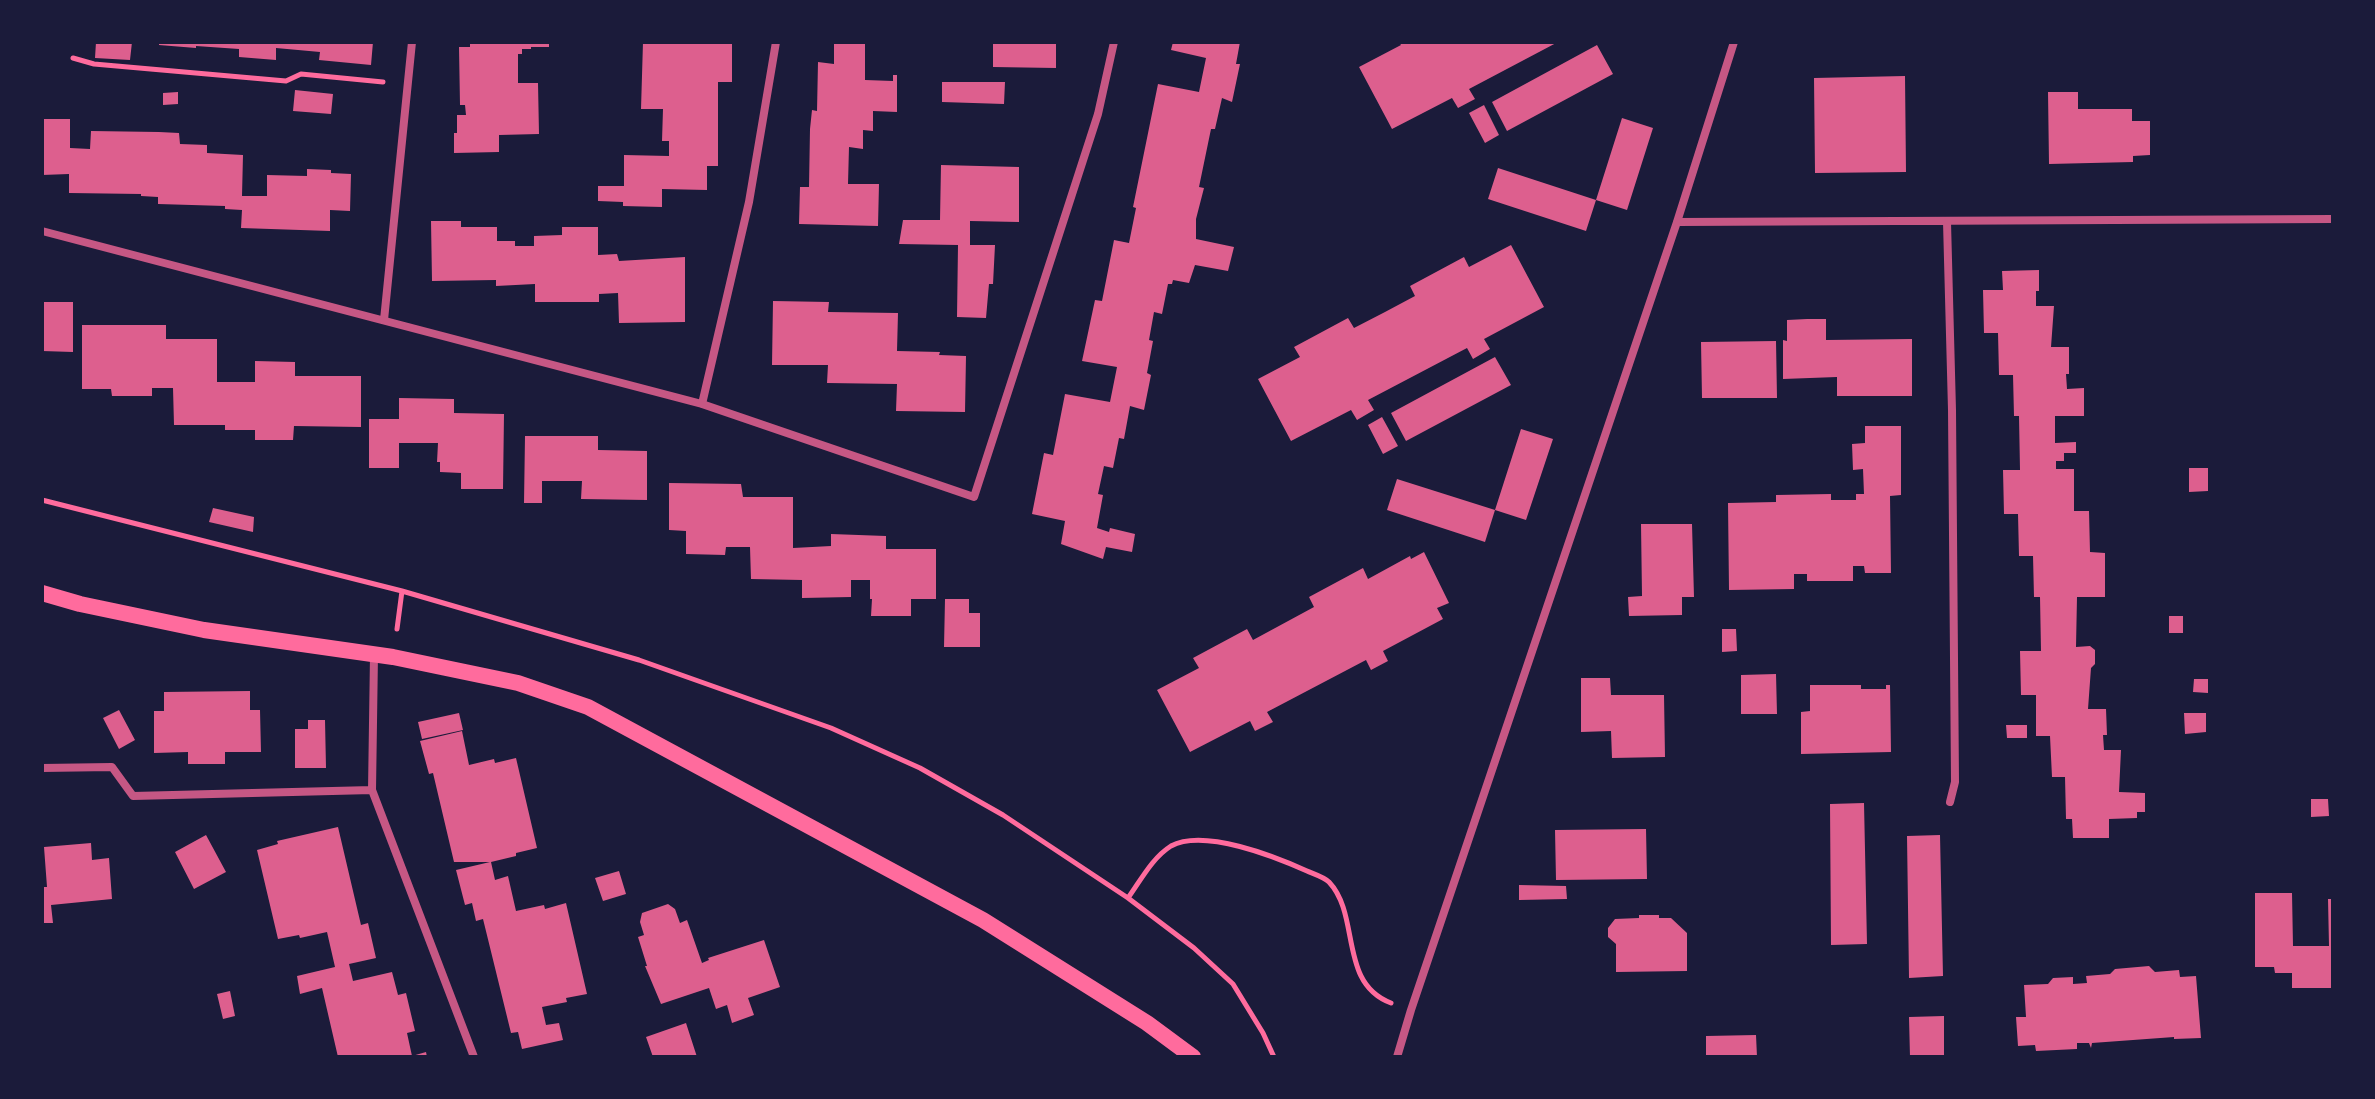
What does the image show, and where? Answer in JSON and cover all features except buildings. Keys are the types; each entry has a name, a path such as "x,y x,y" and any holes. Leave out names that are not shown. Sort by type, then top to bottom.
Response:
{"main road":[{"path":"42,593 204,630 393,657 518,683 588,707 983,920 1147,1023 1193,1057"}],"street":[{"path":"384,320 412,42"},
{"path":"702,404 749,202 776,42"},
{"path":"42,231 702,404 974,497 1098,114 1114,42"},
{"path":"1397,1057 1677,222 1734,42"},
{"path":"1677,222 2333,219"},
{"path":"1947,222 1955,782 1950,802"},
{"path":"374,654 372,790 474,1057"},
{"path":"42,768 112,767 133,796 372,790"}],"path":[{"path":"73,58 94,64 286,81 301,74 408,84"},
{"path":"42,500 402,591 639,660 831,728 920,768 1003,815 1128,898 1194,948 1233,984 1274,1057"},
{"path":"393,657 402,591"},
{"path":"1128,898 1157,856 1174,844 1200,840 1280,859 1328,881 1341,901 1352,951 1363,981 1378,998 1411,1010"}]}
